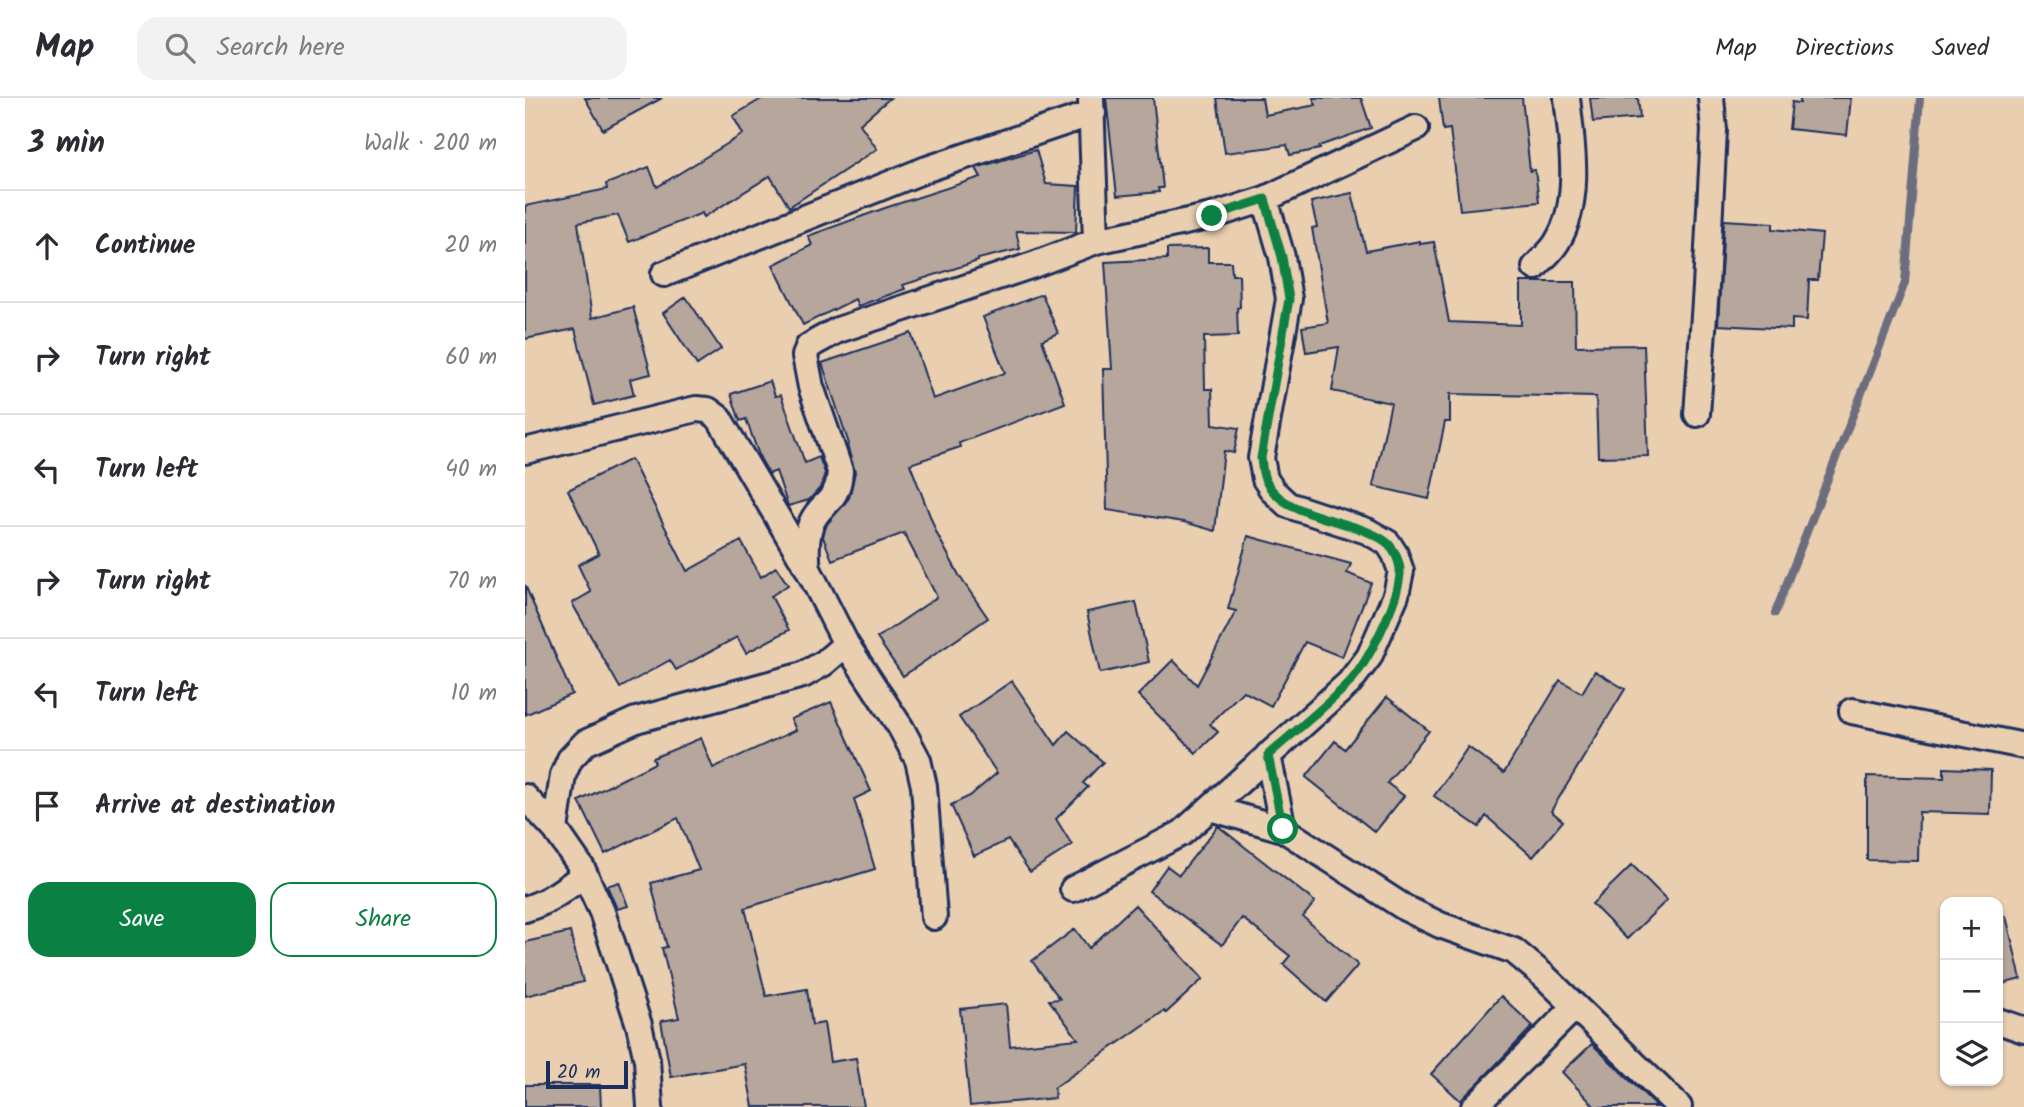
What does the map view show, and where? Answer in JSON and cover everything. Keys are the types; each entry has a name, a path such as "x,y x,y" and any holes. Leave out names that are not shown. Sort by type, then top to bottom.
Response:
{"street":[{"path":"1535,267 1557,243 1568,218 1572,144 1567,98"},
{"path":"1697,414 1714,130 1711,98"},
{"path":"664,274 1092,105 1096,241"},
{"path":"808,569 806,556 811,524 832,499 839,485 840,471 810,387 805,356 808,347 838,330 1033,265 1096,241 1212,216 1265,199 1416,128"},
{"path":"1073,889 1182,833 1349,683 1369,657 1395,595 1401,572 1388,543 1367,531 1288,505 1265,479 1261,458 1289,299 1282,257 1265,199"},
{"path":"525,451 696,409 708,410 719,418 808,569 846,644 901,728 918,760 924,786 934,917"},
{"path":"555,829 563,775 570,759 585,743 636,720 803,675 824,663 846,644"},
{"path":"1852,711 2024,746"},
{"path":"1268,755 1283,829"},
{"path":"525,797 555,829 585,874 602,912 639,1025 647,1060 650,1107"},
{"path":"1210,808 1283,829 1405,908 1440,925 1514,951 1544,976 1679,1107"},
{"path":"525,909 556,896 585,874"},
{"path":"1474,1107 1575,1007"},
{"path":"2003,1023 2024,1030"}],"building":[{"path":"585,98 662,98 603,130"},
{"path":"763,98 890,98 860,124 877,149 789,207 770,176 704,217 702,213 629,242 618,215 578,223 592,318 633,307 651,374 630,379 634,395 594,405 575,329 525,339 525,206 607,189 606,184 649,167 657,187 743,134 733,116"},
{"path":"1106,98 1153,98 1163,188 1158,188 1159,192 1117,196"},
{"path":"1217,98 1262,98 1265,115 1316,105 1313,98 1361,98 1371,128 1319,146 1320,149 1290,155 1287,145 1225,153"},
{"path":"1439,98 1522,98 1530,171 1535,170 1539,202 1460,210 1450,129 1443,130"},
{"path":"1590,98 1638,98 1640,118 1593,122"},
{"path":"1800,98 1851,98 1847,135 1789,129 1792,102 1800,103"},
{"path":"1036,150 1046,184 1078,186 1076,232 1016,231 1020,249 978,259 903,285 905,289 858,306 855,299 803,325 773,265 812,245 808,236 981,177 976,168"},
{"path":"1352,193 1366,251 1420,241 1420,244 1434,242 1449,322 1521,325 1521,282 1575,282 1576,346 1644,345 1648,456 1598,457 1596,397 1450,394 1450,422 1445,422 1429,499 1373,486 1391,403 1332,391 1339,347 1306,352 1302,327 1328,323 1312,228 1317,227 1311,202"},
{"path":"1724,220 1773,223 1773,229 1822,234 1818,280 1809,280 1807,320 1792,319 1792,329 1718,325"},
{"path":"1208,248 1208,262 1231,262 1232,275 1239,275 1240,307 1237,308 1238,336 1204,337 1205,389 1212,389 1213,424 1239,428 1234,453 1224,451 1215,531 1184,522 1107,510 1103,369 1112,369 1105,262 1167,259 1167,249"},
{"path":"1042,294 1058,333 1042,340 1065,403 959,443 960,447 910,464 937,534 960,577 988,618 903,676 877,638 937,597 904,533 832,560 824,533 827,524 849,498 855,472 847,445 849,444 822,363 911,333 933,399 1005,373 983,317"},
{"path":"686,297 721,349 697,365 663,313"},
{"path":"770,381 775,396 781,395 805,463 819,457 825,473 820,488 809,500 788,506 776,471 769,474 760,458 746,419 740,421 731,394"},
{"path":"631,459 687,571 741,541 761,577 776,567 788,585 771,596 789,630 746,653 737,637 676,670 670,660 620,688 572,603 591,592 578,565 599,554 568,490"},
{"path":"1248,536 1351,564 1347,573 1371,583 1342,657 1305,642 1271,706 1243,691 1210,724 1218,732 1196,753 1138,695 1173,660 1197,685 1236,611 1228,609"},
{"path":"525,585 572,694 525,715"},
{"path":"1136,602 1149,662 1100,673 1087,612"},
{"path":"1595,671 1625,689 1551,811 1563,821 1533,857 1486,816 1479,827 1434,796 1468,747 1504,773 1560,680 1582,693"},
{"path":"1012,681 1056,745 1068,731 1103,762 1083,783 1088,787 1056,819 1072,845 1030,872 1008,840 974,856 951,805 970,796 997,773 959,717"},
{"path":"1387,697 1429,731 1387,783 1404,796 1375,832 1306,777 1335,741 1345,749"},
{"path":"831,702 871,791 854,799 875,869 745,908 766,996 807,989 812,1025 824,1023 830,1062 856,1058 864,1107 753,1107 745,1064 671,1077 661,1021 679,1018 662,948 667,947 651,883 699,870 678,818 605,854 579,801 655,763 653,758 701,738 713,768 796,730 791,719"},
{"path":"1944,768 1991,770 1990,814 1919,812 1918,861 1867,860 1867,776 1944,778"},
{"path":"1218,826 1315,902 1303,917 1358,965 1326,1002 1283,964 1290,956 1242,918 1222,945 1149,891 1167,866 1179,875"},
{"path":"1632,865 1667,900 1627,939 1592,904"},
{"path":"619,882 628,906 617,909 607,886"},
{"path":"1135,905 1203,979 1166,1013 1164,1011 1054,1088 1055,1098 970,1106 960,1009 1006,1004 1010,1046 1078,1039 1049,1000 1060,999 1032,961 1075,929 1089,948"},
{"path":"2003,916 2006,916 2021,979 2003,984 2003,960"},
{"path":"570,932 583,982 525,996 525,942"},
{"path":"1501,996 1533,1026 1461,1101 1431,1074"},
{"path":"1592,1044 1657,1107 1595,1107 1562,1072"},
{"path":"525,1085 600,1085 601,1107 525,1107"}],"waterway":[{"path":"1775,613 1905,283 1920,98"}],"route":[{"path":"1212,216 1265,199 1282,257 1289,299 1261,458 1265,479 1288,505 1367,531 1388,543 1401,572 1395,595 1369,657 1349,683 1268,755 1283,829"}]}
